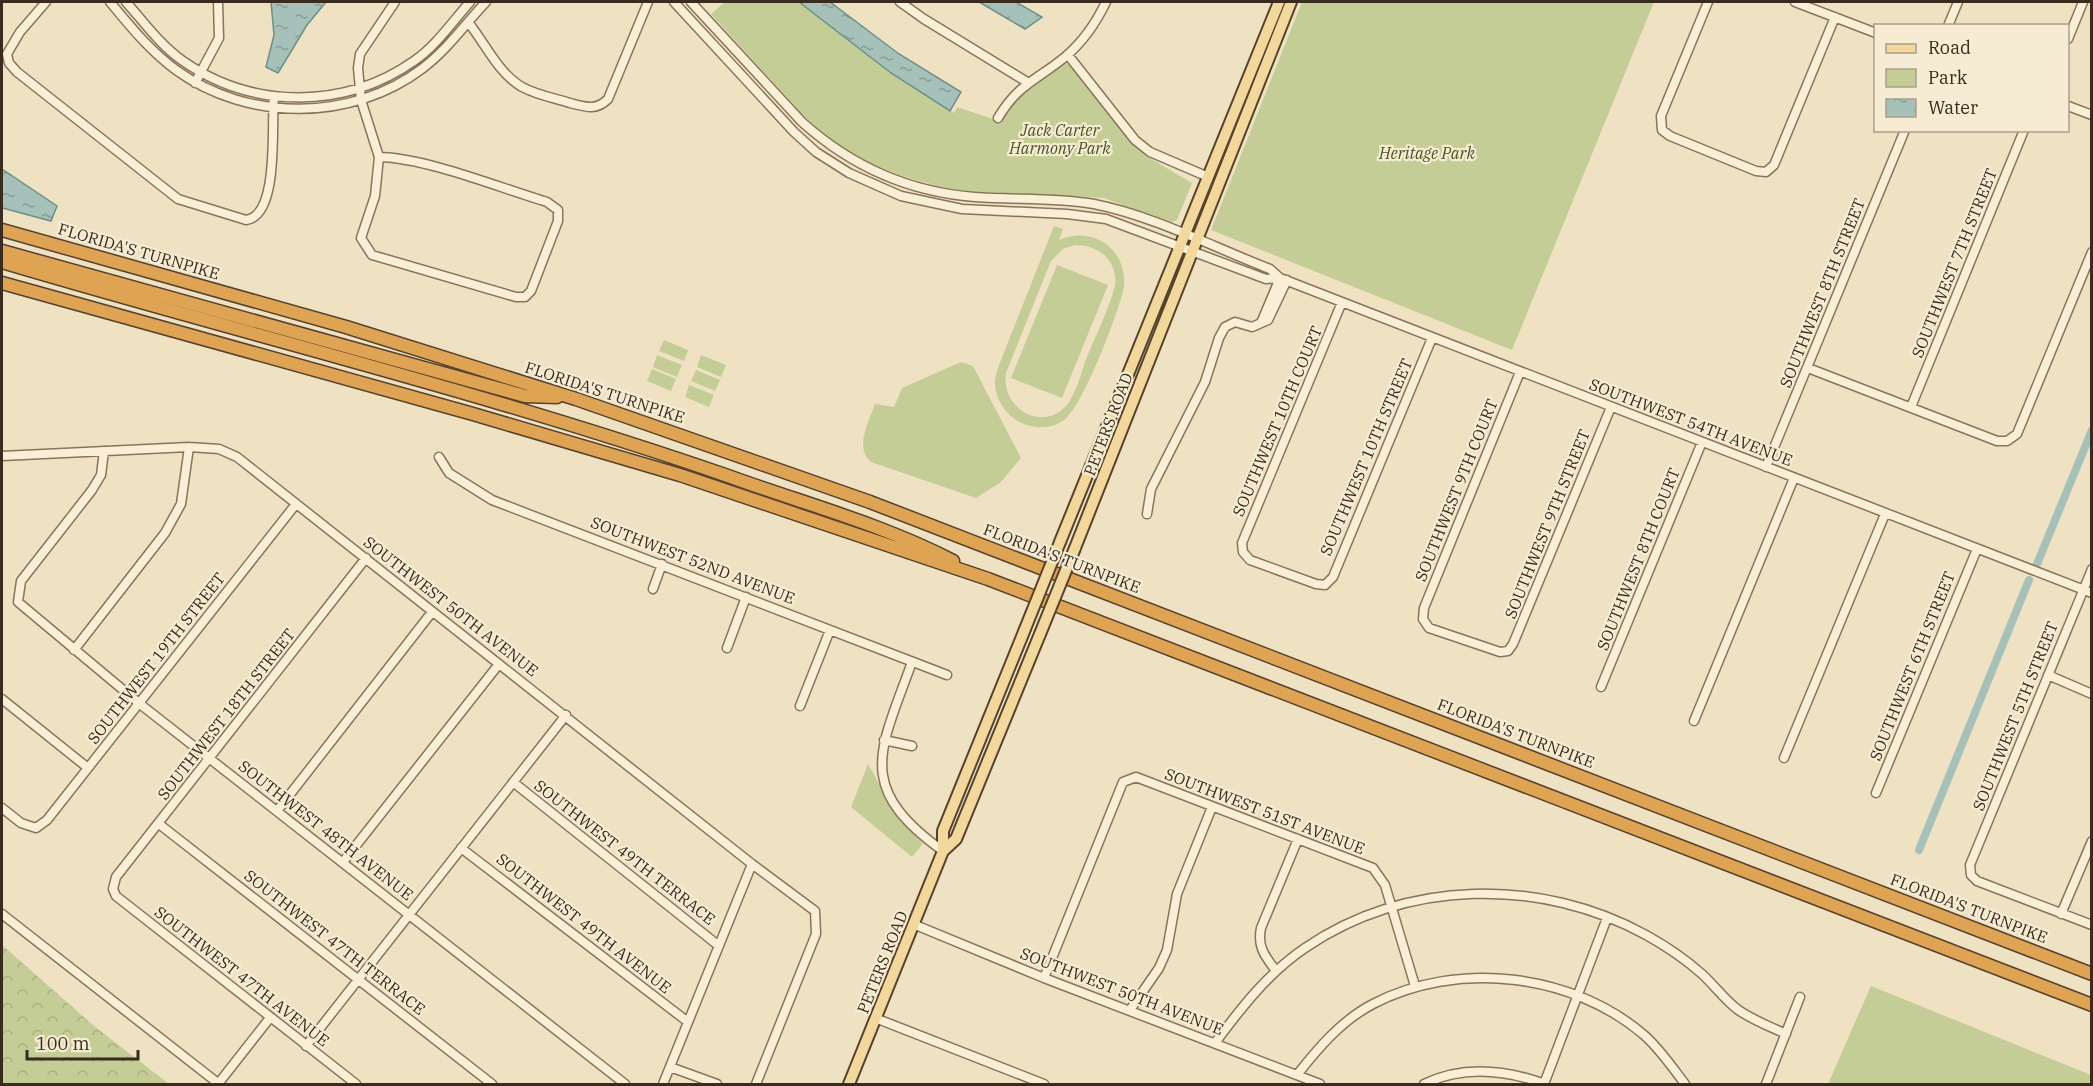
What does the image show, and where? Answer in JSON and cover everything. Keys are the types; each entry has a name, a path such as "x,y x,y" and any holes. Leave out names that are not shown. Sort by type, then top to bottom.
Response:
{"highway":[{"name":"FLORIDA'S TURNPIKE","path":"2,230 346,327 576,399 870,502 2091,974"},
{"path":"2,251 525,396 576,399"},
{"path":"2,262 473,395 661,453 923,546 988,579"},
{"path":"2,284 472,414 680,475 988,579 2091,1005"}],"main road":[{"name":"PETERS ROAD","path":"849,1084 943,851 943,831 1206,176 1279,2"},
{"name":"PETERS ROAD","path":"943,851 956,839 1075,548 1291,2"}],"street":[{"path":"46,2 20,32 7,54 9,63 17,72 178,199 246,220 254,219 261,213 268,194 274,96"},
{"path":"110,2 147,45 195,83 236,100 273,107 317,109 362,100 395,85 423,68 449,45 486,2"},
{"path":"126,2 155,37 182,60 201,72 249,93 274,96 336,95 362,88 414,61 439,38 470,2"},
{"path":"195,83 219,38 218,2"},
{"path":"380,157 405,159 548,202 558,210 558,221 531,291 525,297 516,297 372,255 364,245 362,238 375,196 380,157 362,100 358,68 360,54 395,2"},
{"path":"468,22 505,73 520,86 538,94 589,108 601,106 608,99 648,2"},
{"name":"SOUTHWEST 54TH AVENUE","path":"674,2 794,132 816,152 863,181 914,199 962,209 1067,214 1106,219 1179,246 1193,245"},
{"name":"SOUTHWEST 54TH AVENUE","path":"692,2 802,122 822,140 873,171 915,186 956,195 1092,204 1127,213 1183,235 1193,245 1266,279 1283,279 2087,591"},
{"path":"900,2 1027,82"},
{"path":"998,118 1010,97 1027,82 1068,55 1093,29 1106,2"},
{"path":"1707,2 1661,116 1662,130 1670,136 1756,171 1766,172 1774,165 1835,17"},
{"path":"1795,2 1874,33"},
{"path":"1949,24 1958,2"},
{"path":"2069,34 2083,2"},
{"path":"1068,55 1135,140 1150,152 1206,176"},
{"path":"2069,107 2091,115"},
{"name":"SOUTHWEST 8TH STREET","path":"1766,467 1904,132"},
{"name":"SOUTHWEST 7TH STREET","path":"1911,407 2023,132"},
{"path":"1808,368 1997,441 2007,441 2017,434 2091,252"},
{"path":"1147,514 1151,489 1206,382 1219,338 1225,327 1235,322 1252,327 1268,320 1283,279"},
{"name":"SOUTHWEST 10TH COURT","path":"1325,585 1250,560 1243,552 1242,543 1342,302"},
{"name":"SOUTHWEST 10TH STREET","path":"1325,585 1333,577 1432,338"},
{"name":"SOUTHWEST 9TH COURT","path":"1508,651 1500,652 1429,628 1423,620 1424,609 1520,372"},
{"name":"SOUTHWEST 9TH STREET","path":"1508,651 1514,644 1611,407"},
{"name":"SOUTHWEST 8TH COURT","path":"1601,687 1702,442"},
{"path":"74,650 165,533 181,504 189,447"},
{"name":"SOUTHWEST 50TH AVENUE","path":"2,456 189,447 219,449 237,457 752,864 815,911 816,934 756,1084"},
{"name":"SOUTHWEST 48TH AVENUE","path":"104,452 101,475 21,581 18,602 140,704 626,1084"},
{"name":"SOUTHWEST 52ND AVENUE","path":"439,457 449,473 492,500 947,675"},
{"path":"1694,721 1794,478"},
{"name":"SOUTHWEST 19TH STREET","path":"2,808 21,823 36,828 47,820 296,504"},
{"path":"1784,758 1885,514"},
{"name":"SOUTHWEST 6TH STREET","path":"1876,794 1977,549"},
{"name":"SOUTHWEST 18TH STREET","path":"113,889 116,877 366,558"},
{"path":"653,589 662,564"},
{"name":"SOUTHWEST 5TH STREET","path":"2061,914 1977,881 1971,875 1970,865 2048,675 2087,591 2091,569"},
{"path":"727,648 746,597"},
{"path":"277,811 432,612"},
{"path":"800,706 830,630"},
{"path":"912,663 884,740 880,766 899,813 943,851"},
{"path":"344,862 499,664"},
{"path":"2048,675 2091,694"},
{"path":"2,699 88,768"},
{"path":"306,1046 566,715"},
{"path":"884,740 912,746"},
{"name":"SOUTHWEST 51ST AVENUE","path":"1044,978 1123,782 1136,777 1373,868 1385,885 1415,986"},
{"name":"SOUTHWEST 49TH TERRACE","path":"513,782 719,946"},
{"path":"1130,1010 1159,968 1167,950 1177,894 1212,807"},
{"name":"SOUTHWEST 47TH TERRACE","path":"159,824 492,1084"},
{"path":"1276,971 1261,950 1258,941 1298,839"},
{"path":"2091,842 2061,914 2091,926"},
{"name":"SOUTHWEST 49TH AVENUE","path":"461,848 688,1022"},
{"path":"663,1084 752,864"},
{"name":"SOUTHWEST 47TH AVENUE","path":"113,889 116,896 269,1019 356,1084"},
{"path":"1215,1043 1245,1002 1276,971 1305,948 1339,928 1391,906 1440,895 1496,893 1558,902 1607,918 1645,934 1684,959 1735,1008 1786,1034"},
{"path":"2,914 219,1084 269,1019"},
{"path":"1424,1084 1434,1079 1470,1071 1508,1072 1545,1084 1607,918"},
{"name":"SOUTHWEST 50TH AVENUE","path":"913,924 1044,978 1320,1084"},
{"path":"1297,1075 1320,1045 1372,1005 1415,986 1464,978 1498,978 1548,987 1623,1020 1645,1036 1667,1059 1685,1084"},
{"path":"1766,1084 1800,998"},
{"path":"875,1018 1044,1084"},
{"path":"670,1067 717,1084"}],"green space":[{"name":"Jack Carter Harmony Park","path":"725,2 799,2 891,73 954,113 957,107 999,121 1015,100 1064,63 1073,66 1126,136 1146,156 1192,183 1177,220 1170,223 1104,198 967,191 941,187 899,175 860,159 829,139 802,114 711,14"},
{"name":"Heritage Park","path":"1302,2 1654,2 1512,350 1211,230"},
{"path":"1054,226 1063,229 1059,240 1072,236 1095,238 1114,251 1123,273 1124,286 1121,298 1090,379 1072,412 1064,420 1054,425 1033,427 1023,424 1006,411 995,387 1001,360","holes":["1075,245 1099,251 1110,262 1115,277 1115,286 1072,397 1059,412 1037,417 1017,407 1006,386 1006,373 1051,261 1063,249"]},
{"path":"1057,265 1108,285 1062,398 1011,378"},
{"path":"664,340 688,350 684,361 659,351"},
{"path":"657,355 682,365 677,377 653,367"},
{"path":"701,355 726,365 721,377 697,367"},
{"path":"961,362 973,366 1021,458 1001,482 976,498 871,462 866,456 863,442 875,404 894,407 902,388"},
{"path":"652,369 676,379 671,391 647,381"},
{"path":"696,370 720,380 715,391 691,381"},
{"path":"689,385 714,395 709,407 685,397"},
{"path":"868,764 899,819 923,844 912,857 851,807"},
{"path":"2,945 94,1026 169,1084 2,1084"},
{"path":"1871,986 2091,1075 2091,1084 1828,1084"}],"water":[{"path":"271,2 326,2 307,25 278,73 266,67 274,35"},
{"path":"799,2 830,2 899,54 961,92 950,111 891,73"},
{"path":"979,2 1016,2 1042,17 1025,29"},
{"path":"2,169 57,206 51,221 2,208"}],"waterway":[{"path":"2037,564 2092,430"},
{"path":"1919,850 2029,580"}]}
